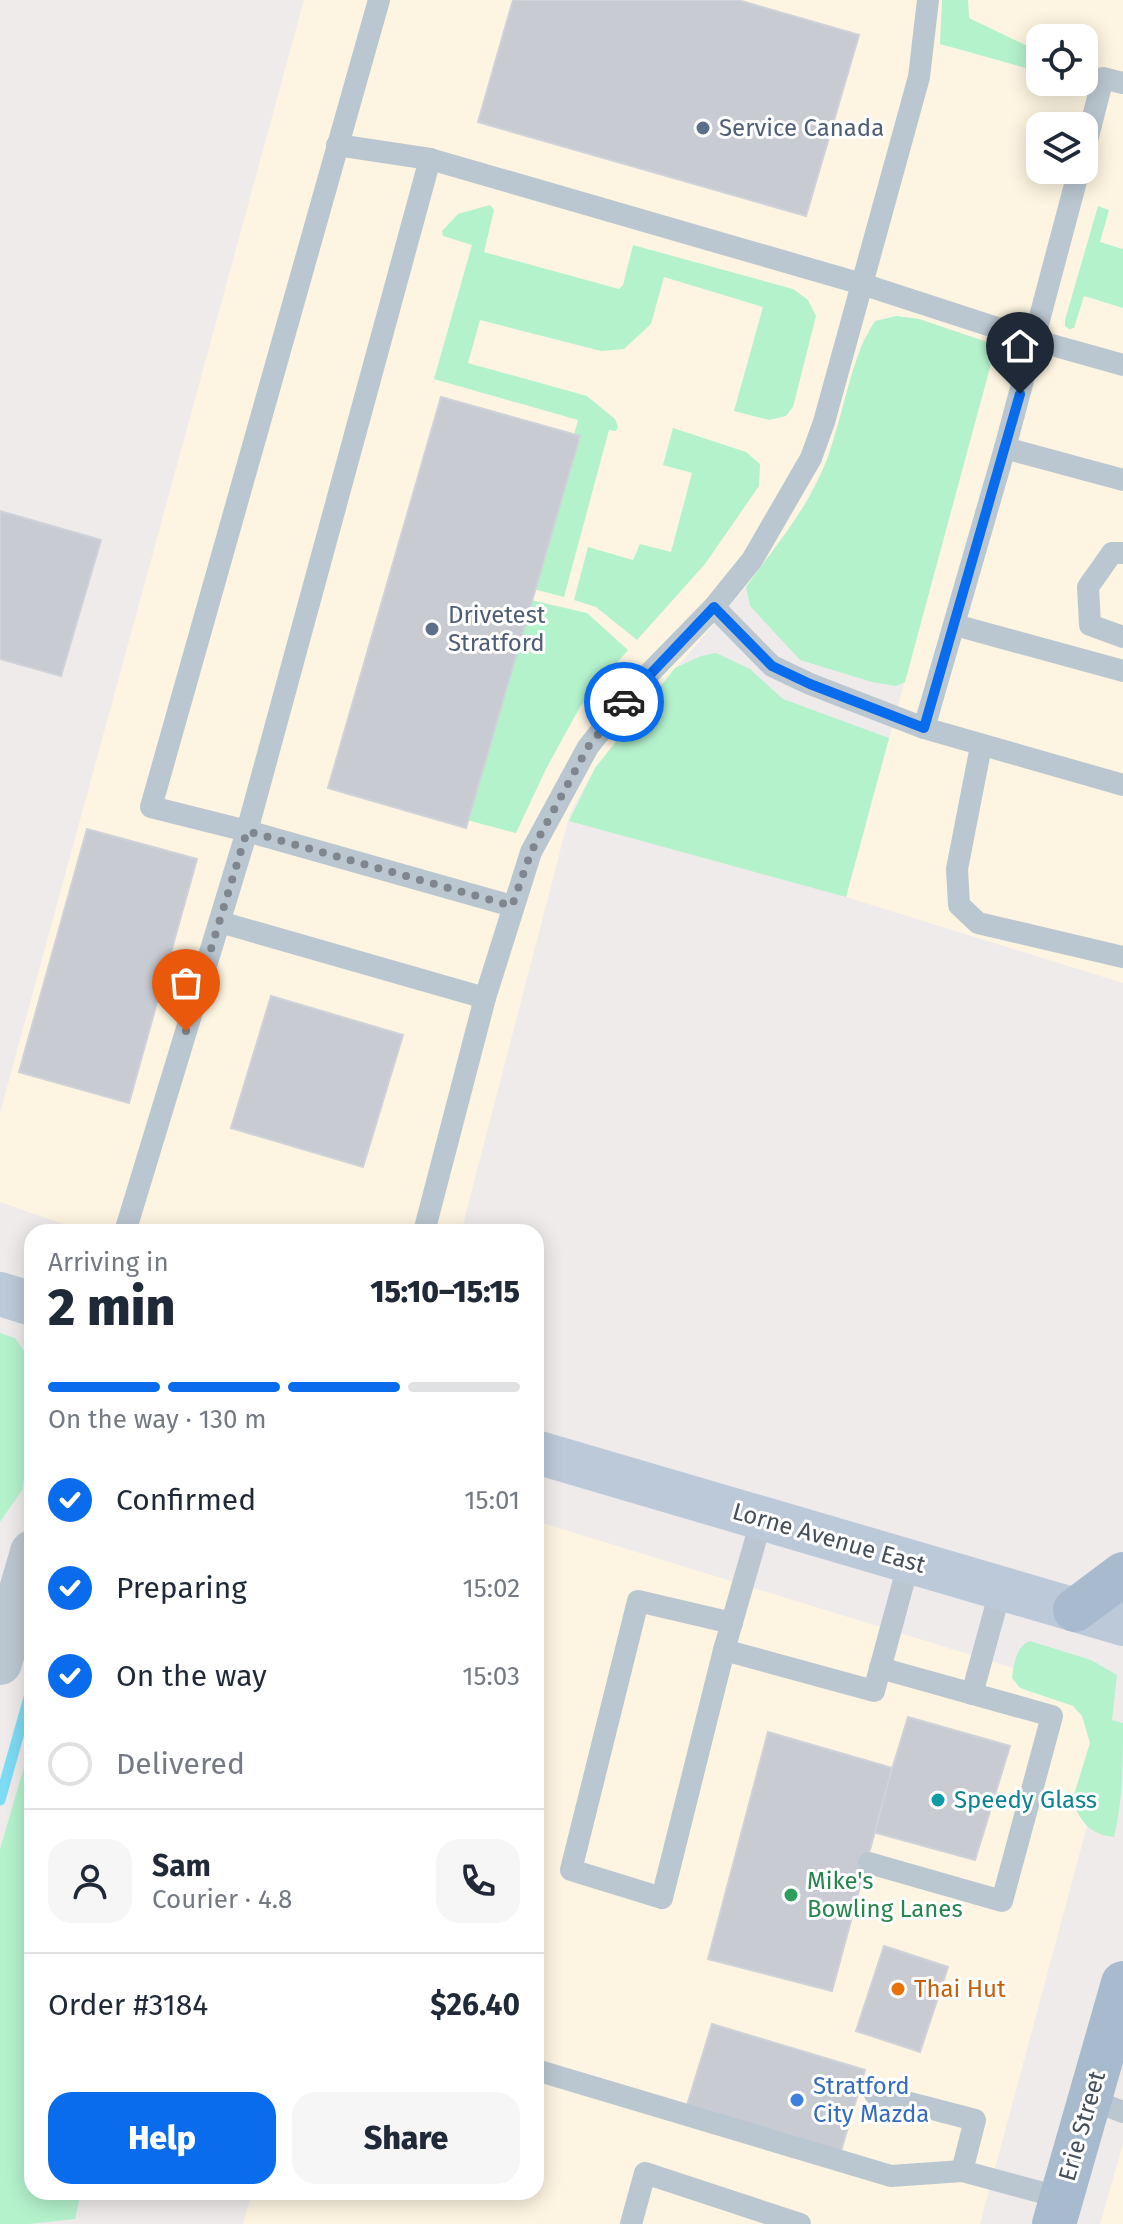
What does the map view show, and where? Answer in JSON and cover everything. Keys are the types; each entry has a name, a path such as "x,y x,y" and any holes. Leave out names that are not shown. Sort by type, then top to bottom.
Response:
{"main road":[{"path":"0,1294 24,1302"},
{"name":"Lorne Avenue East","path":"544,1454 1123,1624"},
{"path":"1075,1610 1123,1574"},
{"name":"Erie Street","path":"1058,2211 1106,2106 1123,1983"}],"street":[{"path":"0,1663 24,1580"}],"lane":[{"path":"379,0 151,807 512,906"},
{"path":"426,1224 485,998 531,852 588,747 636,687 714,607 752,560 811,458 824,422 919,77 928,0"},
{"path":"1094,112 1103,78 1123,83"},
{"path":"337,145 430,159 862,284 1034,340 1123,365"},
{"path":"127,1224 247,831 430,159"},
{"path":"924,728 1005,448 1075,184"},
{"path":"1005,448 1123,480"},
{"path":"1123,553 1112,553 1088,587 1090,625 1123,637"},
{"path":"714,607 772,666 810,684 924,728 1123,785"},
{"path":"955,625 1123,671"},
{"path":"981,746 957,869 959,905 978,923 1123,957"},
{"path":"220,922 485,998"},
{"path":"732,1623 638,1601 571,1870 662,1898 724,1650 732,1623 762,1518"},
{"path":"724,1650 874,1691 909,1562"},
{"path":"972,1694 1001,1588"},
{"path":"869,1863 1002,1901 1052,1716 880,1668"},
{"path":"544,2072 891,2176 962,2171 1058,2211"},
{"path":"875,2094 975,2120 962,2171"},
{"path":"631,2224 645,2173 800,2224"}],"shaded area":[{"path":"304,0 1123,0 1123,983 846,897 996,345 919,319 896,316 863,339 826,462 803,509 746,587 595,768 570,813 463,1224 63,1224 0,1202 0,1113"},
{"path":"544,1523 1088,1691 1115,1722 980,2224 243,2224 250,2200 544,2200"},
{"path":"1123,2144 1123,2224 1100,2224"}],"green space":[{"path":"942,0 968,0 969,18 1026,45 1026,68 940,44"},
{"path":"490,205 494,210 484,252 619,289 623,285 633,245 793,289 808,300 816,316 793,407 786,416 769,420 734,411 763,307 664,277 651,324 624,349 601,351 480,320 468,363 587,396 615,419 618,427 616,431 609,430 564,597 533,589 578,420 434,379 472,245 443,236 442,231 458,214"},
{"path":"1098,206 1109,210 1100,242 1123,249 1123,308 1084,296 1074,328 1069,329 1065,326 1065,320"},
{"path":"896,316 919,319 996,345 905,682 896,686 872,682 800,660 750,606 746,587 790,527 819,479 866,336 875,321"},
{"path":"673,428 746,452 760,464 759,486 705,564 637,640 596,607 574,600 588,547 633,560 640,544 671,552 692,473 663,465"},
{"path":"531,600 587,613 628,650 580,707 516,833 467,820"},
{"path":"716,653 750,669 783,699 889,738 846,897 569,821 595,768 675,668"},
{"path":"0,1333 15,1338 24,1351 24,1479 22,1490 0,1522"},
{"path":"1030,1641 1091,1660 1117,1675 1112,1720 1123,1723 1123,1751 1121,1795 1114,1837 1087,1826 1072,1801 1090,1743 1082,1716 1073,1706 1020,1688 1012,1678 1019,1651"},
{"path":"24,1767 24,2200 79,2200 75,2219 0,2224 0,1849"}],"building":[{"path":"513,0 738,0 859,35 806,216 478,122"},
{"path":"441,397 580,436 466,828 328,788"},
{"path":"0,511 101,540 61,676 0,659"},
{"path":"87,829 197,859 129,1103 19,1072"},
{"path":"271,996 403,1035 363,1167 231,1128"},
{"name":"Speedy Glass","path":"908,1717 1010,1746 975,1860 873,1832"},
{"name":"Mike's Bowling Lanes","path":"768,1732 892,1768 832,1991 708,1959"},
{"path":"884,1946 948,1967 920,2052 856,2031"},
{"path":"712,2024 865,2070 841,2151 687,2105"}],"waterway":[{"path":"0,1800 24,1715"}],"way so far":[{"path":"186,1031 247,831 512,906 531,852 588,747 624,702"}],"place":[{"name":"Service Canada","path":"703,128"},
{"name":"Drivetest Stratford","path":"432,629"},
{"name":"Speedy Glass","path":"938,1800"},
{"name":"Mike's Bowling Lanes","path":"791,1895"},
{"name":"Thai Hut","path":"898,1989"},
{"name":"Stratford City Mazda","path":"797,2100"}],"route":[{"path":"624,702 714,607 772,666 924,728 1020,394"}]}
